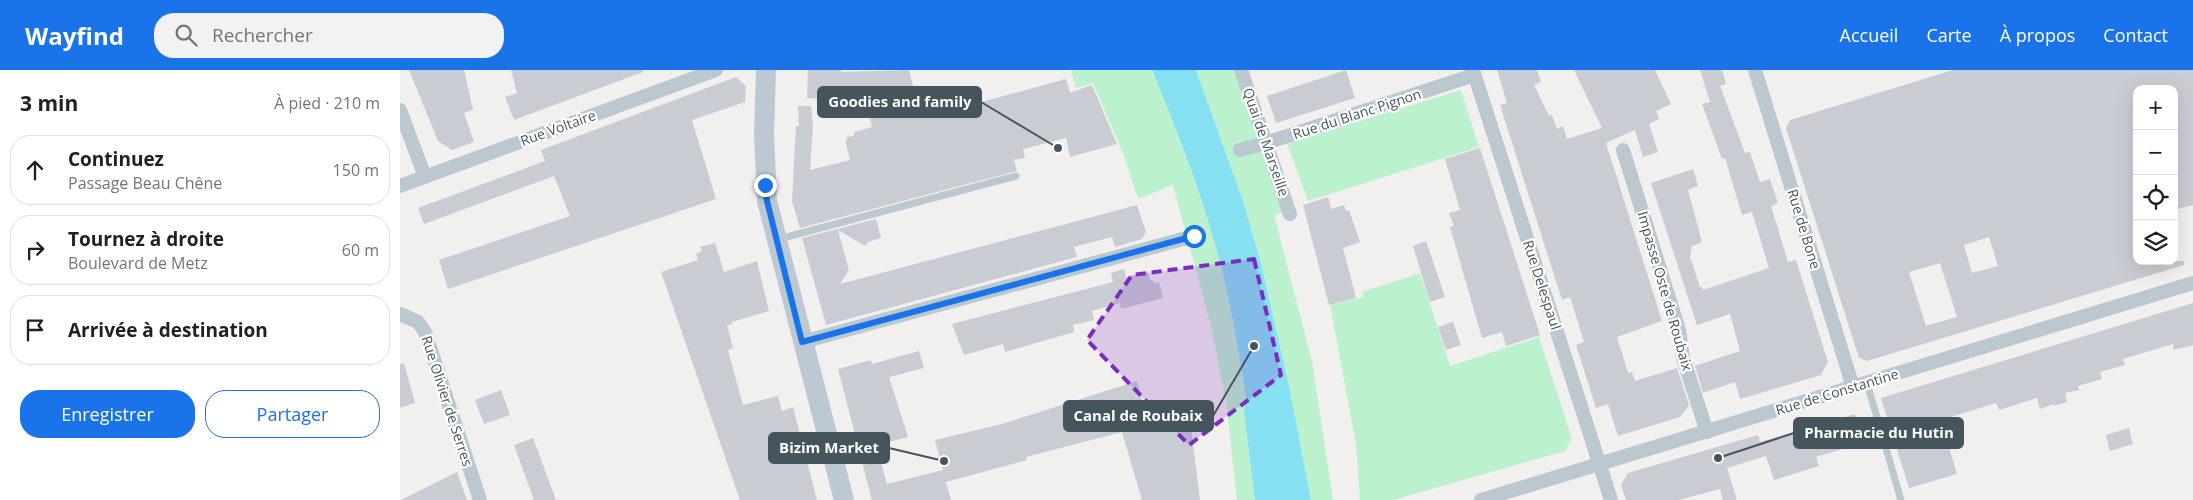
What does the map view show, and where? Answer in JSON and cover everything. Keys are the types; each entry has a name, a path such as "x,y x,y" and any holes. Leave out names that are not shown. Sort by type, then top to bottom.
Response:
{"main road":[{"path":"766,70 764,168 767,201 844,500"},
{"path":"774,232 770,191 778,70"}],"street":[{"name":"Rue Voltaire","path":"400,186 716,70"},
{"name":"Quai de Marseille","path":"1241,70 1290,214"},
{"name":"Rue de Bone","path":"1755,70 1853,388"},
{"name":"Rue du Blanc Pignon","path":"1240,150 1474,73"},
{"name":"Rue Delespaul","path":"1474,73 1611,500"},
{"path":"400,110 425,177"},
{"name":"Impasse Oste de Roubaix","path":"1623,150 1679,330 1683,358 1707,432"},
{"path":"802,342 1194,236"},
{"name":"Rue de Constantine","path":"1481,500 2193,283"},
{"name":"Rue Olivier de Serres","path":"400,314 418,322 425,332 480,500"}],"lane":[{"path":"774,232 1016,176"},
{"path":"1867,383 1901,500"}],"highlighted area":[{"path":"1254,259 1281,375 1189,445 1087,340 1132,275"}],"green space":[{"path":"1071,70 1152,70 1199,192 1222,275 1246,398 1244,412 1255,500 1237,500 1226,401 1212,330 1173,185 1138,199 1123,153 1093,83 1076,88"},
{"path":"1196,70 1237,70 1287,211 1274,215 1312,361 1333,500 1311,500 1289,386 1261,263 1243,201"},
{"path":"1461,90 1479,147 1308,201 1287,143"},
{"path":"1420,273 1450,366 1539,337 1572,439 1565,451 1393,500 1360,500 1356,444 1330,305 1364,297 1362,292"}],"water":[{"path":"1152,70 1196,70 1243,201 1261,263 1289,386 1311,500 1255,500 1244,412 1246,397 1236,335 1223,275 1199,192"}],"building":[{"path":"409,70 464,70 473,110 464,113 474,142 452,150 438,141"},
{"path":"511,70 643,70 643,72 514,120 505,97 517,93"},
{"path":"808,70 841,70 841,72 909,70 920,112 955,103 956,109 1066,79 1070,93 1092,85 1117,144 1070,157 1066,138 1023,149 1025,158 1014,160 1017,171 800,228 792,201 796,126 799,126 798,106 811,106 813,126 810,170 850,160 845,140 847,140 847,137 853,136 855,132 872,127 865,98 839,96 836,100 807,98"},
{"path":"1346,70 1355,98 1276,123 1267,96"},
{"path":"1497,70 1537,70 1541,82 1534,85 1549,116 1552,115 1557,129 1563,126 1567,139 1602,128 1574,70 1655,70 1671,104 1656,111 1659,119 1649,124 1658,152 1643,157 1635,130 1606,143 1662,321 1617,337 1628,373 1632,372 1635,381 1677,368 1689,405 1680,417 1618,436 1608,404 1596,408 1576,345 1584,342 1570,297 1562,300 1500,105 1507,103"},
{"path":"1700,70 1722,70 1726,84 1720,86 1745,153 1750,152 1760,182 1770,179 1778,203 1771,206 1788,262 1796,260 1828,362 1821,375 1740,399 1735,382 1703,393 1695,366 1740,351 1730,314 1697,325 1651,183 1693,169 1698,186 1688,190 1702,242 1692,246 1690,257 1700,287 1703,290 1769,268 1752,212 1742,215 1725,158 1722,159 1702,104 1710,102"},
{"path":"1953,70 2193,70 2193,205 2178,209 2178,85 2133,85 2133,265 2178,265 2178,261 2184,261 2184,265 1867,361 1859,358 1786,128 1790,120","holes":["1989,237 1998,266 1972,273 1964,245","1940,263 1957,317 1926,326 1909,272"]},
{"path":"736,77 746,86 745,102 692,120 716,199 448,289 439,260 570,216 554,176 424,224 418,208 545,161 541,150"},
{"path":"1480,148 1540,335 1506,346 1502,332 1482,338 1450,227 1454,226 1449,213 1460,210 1445,159"},
{"path":"1328,197 1331,209 1344,205 1346,211 1349,210 1360,242 1343,248 1356,298 1329,305 1303,205"},
{"path":"1137,205 1146,232 1142,239 1115,247 1112,237 1074,247 1077,257 826,325 802,238 876,219 881,238 868,242 865,246 838,230 849,270 840,284"},
{"path":"1426,241 1445,297 1430,302 1413,246"},
{"path":"715,243 724,272 757,261 769,311 727,325 733,348 728,350 743,405 778,396 782,411 793,407 817,500 740,500 661,272 698,260 696,254 702,251 700,247"},
{"path":"1124,269 1126,277 1148,271 1150,280 1153,280 1154,284 1159,282 1163,298 1121,309 1120,303 1092,311 1094,320 1073,325 1074,332 1005,352 1003,344 964,355 952,324 1113,282 1111,273"},
{"path":"2193,303 2193,345 2174,350 2173,344 2123,359 2125,365 2100,372 2102,379 2078,386 2079,390 2065,393 2067,402 2054,406 2054,404 2040,409 2037,398 1999,410 1996,403 1941,420 1957,474 1909,488 1881,398"},
{"path":"1453,322 1461,345 1446,350 1438,327"},
{"path":"919,351 924,368 889,377 908,437 881,444 884,454 879,455 887,484 943,470 935,440 1002,424 1137,381 1151,431 1190,419 1200,500 1142,500 1122,432 1026,457 1027,460 946,482 951,500 872,500 838,369 871,360 872,364"},
{"path":"404,363 415,403 400,408 400,364"},
{"path":"501,390 510,415 484,424 475,400"},
{"path":"1855,414 1863,443 1816,457 1819,466 1774,480 1766,456 1727,468 1737,500 1723,500 1720,489 1679,500 1626,500 1621,485 1628,473 1758,435 1760,442"},
{"path":"2129,428 2133,444 2110,451 2106,435"},
{"path":"533,438 556,500 534,500 514,445"},
{"path":"457,472 467,500 401,500"}],"place":[{"name":"Goodies and family","path":"1058,148"},
{"name":"Canal de Roubaix","path":"1254,346"},
{"name":"Pharmacie du Hutin","path":"1718,458"},
{"name":"Bizim Market","path":"944,461"}],"route":[{"path":"765,185 776,240 802,342 1194,236"}]}
